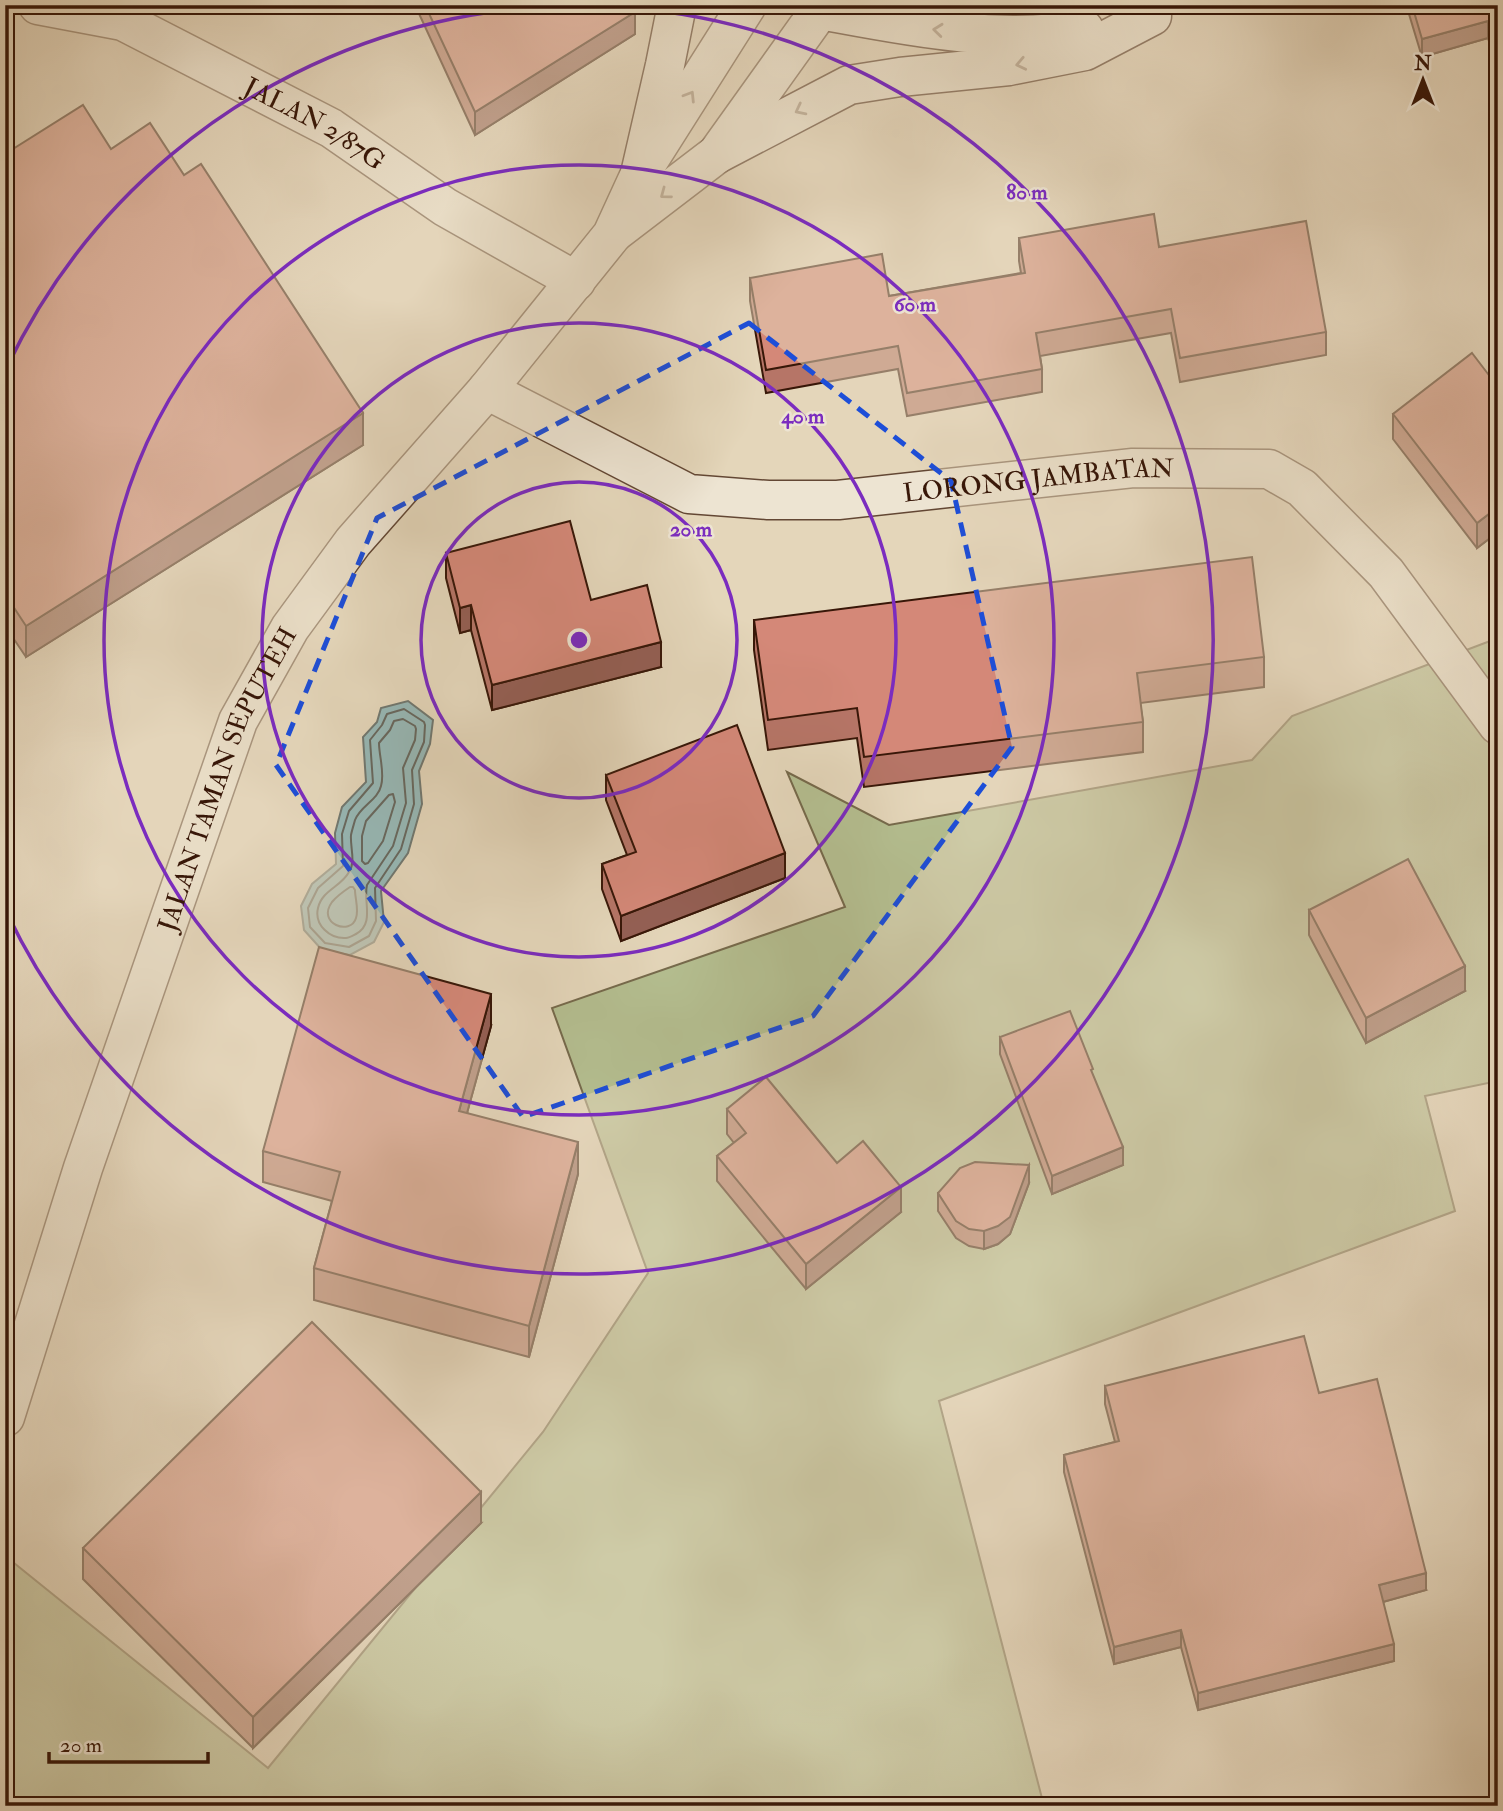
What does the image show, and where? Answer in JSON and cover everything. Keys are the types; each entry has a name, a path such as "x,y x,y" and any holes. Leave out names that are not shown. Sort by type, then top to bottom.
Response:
{"street":[{"name":"JALAN 2/87G","path":"38,5 123,21 331,128 445,206 576,281"},
{"path":"640,174 677,5"},
{"name":"JALAN TAMAN SEPUTEH","path":"5,1417 83,1168 239,721 290,628 353,542 487,390 612,235 640,174 747,5"},
{"name":"JALAN TAMAN SEPUTEH","path":"612,235 718,154 817,7"},
{"path":"817,7 921,28 983,34 1055,34 1163,10"},
{"path":"718,154 849,85 1009,66 1085,51 1163,10"},
{"name":"LORONG JAMBATAN","path":"487,390 689,494 768,500 838,500 1133,468 1269,469 1302,488 1386,573 1498,725"}],"highlighted area":[{"path":"749,323 951,481 1012,747 813,1016 523,1117 276,765 377,518"}],"green space":[{"path":"1498,638 1498,1081 1425,1096 1455,1211 939,1401 1044,1806 5,1806 5,1597 14,1563 268,1768 543,1432 648,1273 552,1008 845,907 787,772 889,825 1252,760 1292,716"}],"water":[{"path":"408,701 433,720 430,744 419,771 422,804 408,853 381,891 384,922 374,942 350,955 322,950 304,930 301,906 312,884 336,864 335,833 342,807 366,782 363,737 377,722 381,708"}],"building":[{"path":"425,5 630,5 635,12 475,112"},
{"path":"1412,5 1498,5 1498,54 1488,21 1422,39"},
{"path":"83,105 111,149 150,123 184,175 201,164 363,413 26,626 5,594 5,154"},
{"path":"1154,214 1159,247 1306,221 1326,332 1180,358 1171,309 1036,333 1042,369 907,393 898,346 766,370 750,278 882,254 889,296 1025,273 1019,238"},
{"path":"1472,353 1498,387 1498,507 1477,523 1393,414"},
{"path":"570,521 591,600 647,585 661,642 492,685 471,605 460,608 446,553"},
{"path":"1252,557 1264,657 1137,673 1143,722 864,757 857,708 768,720 754,620"},
{"path":"737,725 785,853 621,916 602,864 636,852 606,775"},
{"path":"1408,859 1465,966 1366,1018 1309,910"},
{"path":"319,947 491,994 459,1111 578,1142 529,1326 314,1268 340,1172 263,1151"},
{"path":"1070,1011 1123,1147 1052,1176 1000,1037"},
{"path":"766,1077 837,1163 863,1141 901,1187 806,1264 717,1156 746,1133 727,1109"},
{"path":"975,1162 1029,1165 1010,1217 998,1226 984,1231 969,1229 956,1221 938,1193 960,1168"},
{"path":"312,1322 481,1492 253,1717 83,1548"},
{"path":"1304,1336 1319,1393 1377,1379 1426,1573 1379,1585 1394,1644 1198,1693 1181,1630 1114,1647 1064,1455 1119,1441 1105,1386"}]}
